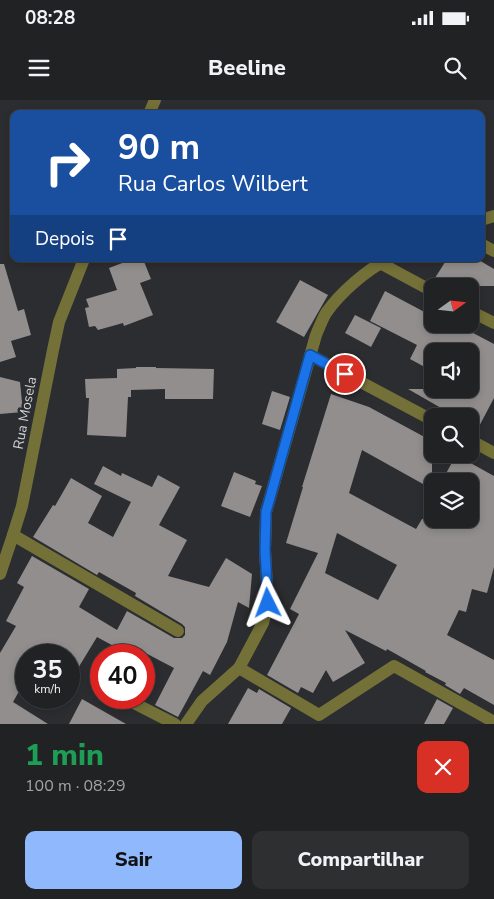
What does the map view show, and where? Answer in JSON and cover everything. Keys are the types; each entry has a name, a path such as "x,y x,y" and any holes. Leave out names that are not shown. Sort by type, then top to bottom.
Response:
{"street":[{"name":"Rua Mosela","path":"0,574 22,506 59,322 83,262"},
{"path":"186,724 202,701 239,668 263,623 268,603 265,550 266,512 316,335 326,314 342,295 362,277 384,262"},
{"path":"387,262 424,286"},
{"path":"479,316 494,324"},
{"path":"310,355 424,416"},
{"path":"479,445 494,453"},
{"path":"14,534 178,631"},
{"path":"239,668 319,714 394,666 494,722"},
{"path":"146,709 175,724"}],"building":[{"path":"125,262 144,262 151,279 140,283 153,315 124,326 123,323 98,330 95,326 89,327 85,308 89,307 86,299 117,290 109,268"},
{"path":"445,262 482,262 494,269 494,286 479,286 479,278 435,278"},
{"path":"0,264 4,264 18,311 24,309 31,335 11,341 16,357 0,362"},
{"path":"300,280 328,295 304,337 276,322"},
{"path":"385,291 424,312 424,333 473,333 494,344 494,398 479,426 479,408 441,408 408,389 424,389 424,398 479,398 479,343 424,343 424,367 410,359 417,345 370,321"},
{"path":"355,315 381,328 371,347 345,333"},
{"path":"136,367 214,369 213,399 165,399 165,389 131,390 131,397 128,397 126,437 87,435 89,398 86,398 85,379 117,378 117,369"},
{"path":"0,377 20,382 23,412 0,414"},
{"path":"272,391 290,397 280,430 262,424"},
{"path":"331,394 369,407 424,437 424,463 432,463 432,473 424,473 424,485 362,450 349,493 416,529 422,519 424,519 424,528 479,528 479,473 446,473 452,463 470,463 494,476 494,567 487,593 472,589 466,612 459,610 447,635 494,660 494,705 464,688 460,694 445,685 446,683 387,649 386,651 345,630 365,663 333,682 326,670 313,693 301,687 298,693 267,675 299,614 290,609 318,553 286,543","holes":["337,533 397,565 378,600 325,573"]},
{"path":"103,466 121,476 122,473 152,487 158,475 180,487 159,525 187,540 168,576 209,587 226,558 252,574 249,608 238,602 227,642 210,675 203,671 178,717 155,705 174,668 155,658 155,644 110,644 97,637 93,644 90,644 90,648 80,665 80,644 15,644 15,698 13,702 15,703 15,709 24,709 48,724 0,724 0,653 16,626 6,621 24,587 17,583 32,556 89,589 79,607 117,630 127,611 174,638 182,638 185,635 185,627 182,624 135,596 136,593 99,572 97,575 33,537 53,505 55,506 71,478 102,496 88,523 113,537 131,502 94,484"},
{"path":"234,472 256,481 255,484 262,486 250,517 221,506"},
{"path":"248,688 257,693 259,689 291,708 282,724 228,724"},
{"path":"82,699 90,704 90,709 100,709 126,724 69,724 77,709 80,709"},
{"path":"437,699 453,708 444,724 424,724"}],"route":[{"path":"268,603 265,550 266,512 310,355 345,374"}]}
